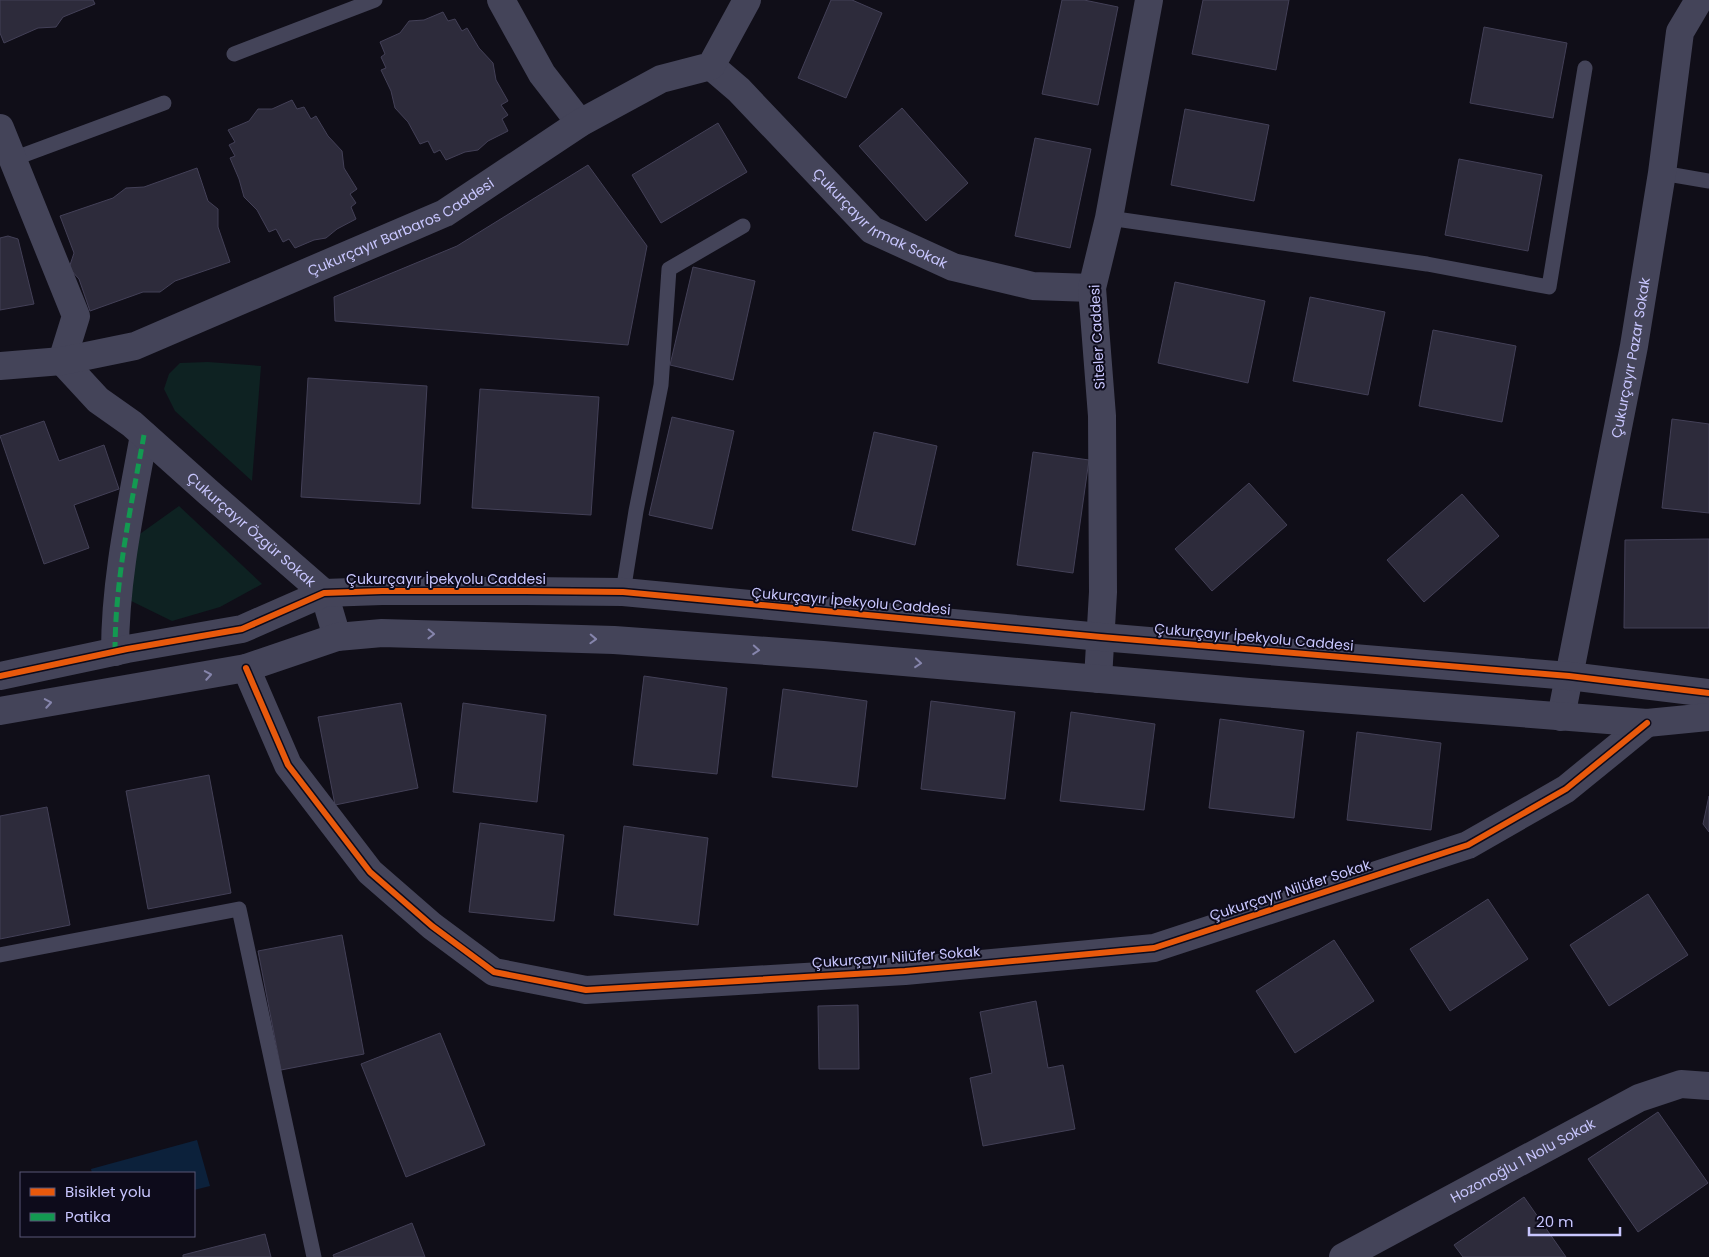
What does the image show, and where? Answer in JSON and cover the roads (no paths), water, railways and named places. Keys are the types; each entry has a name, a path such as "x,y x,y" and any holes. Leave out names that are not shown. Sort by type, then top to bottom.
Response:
{"street":[{"path":"501,0 542,74 580,123"},
{"path":"711,66 748,0"},
{"name":"Siteler Caddesi","path":"1098,679 1104,592 1102,416 1092,288 1108,218 1149,0"},
{"name":"Çukurçayır Pazar Sokak","path":"1561,717 1634,346 1662,173 1680,32 1699,0"},
{"name":"Çukurçayır Barbaros Caddesi","path":"0,366 62,361 135,346 445,213 580,123 661,79 711,66"},
{"name":"Çukurçayır Irmak Sokak","path":"711,66 738,90 872,230 952,267 1033,286 1092,288"},
{"path":"0,128 76,316 62,361"},
{"name":"Çukurçayır Özgür Sokak","path":"62,361 98,400 132,424 324,593 337,637"},
{"path":"115,652 115,617 125,539 144,435"},
{"name":"Çukurçayır İpekyolu Caddesi","path":"0,676 115,652 242,629 324,593 382,591 623,592 1101,637 1569,676 1709,693"},
{"path":"0,711 246,668 337,637 382,633 614,640 823,655 1647,724 1709,716"},
{"name":"Çukurçayır Nilüfer Sokak","path":"246,668 288,765 370,872 432,926 494,972 586,990 905,971 1154,948 1468,845 1566,789 1647,724"},
{"name":"Hozonoğlu 1 Nolu Sokak","path":"1342,1257 1639,1098 1681,1084 1709,1086"}],"lane":[{"path":"234,54 375,0"},
{"path":"1108,218 1427,264 1549,287 1584,68"},
{"path":"12,159 164,102"},
{"path":"1662,173 1709,180"},
{"path":"623,592 636,511 661,385 669,269 743,226"},
{"path":"0,956 239,909 314,1257"}],"water":[{"path":"197,1140 210,1186 195,1190 195,1172 92,1172 91,1169"}]}
